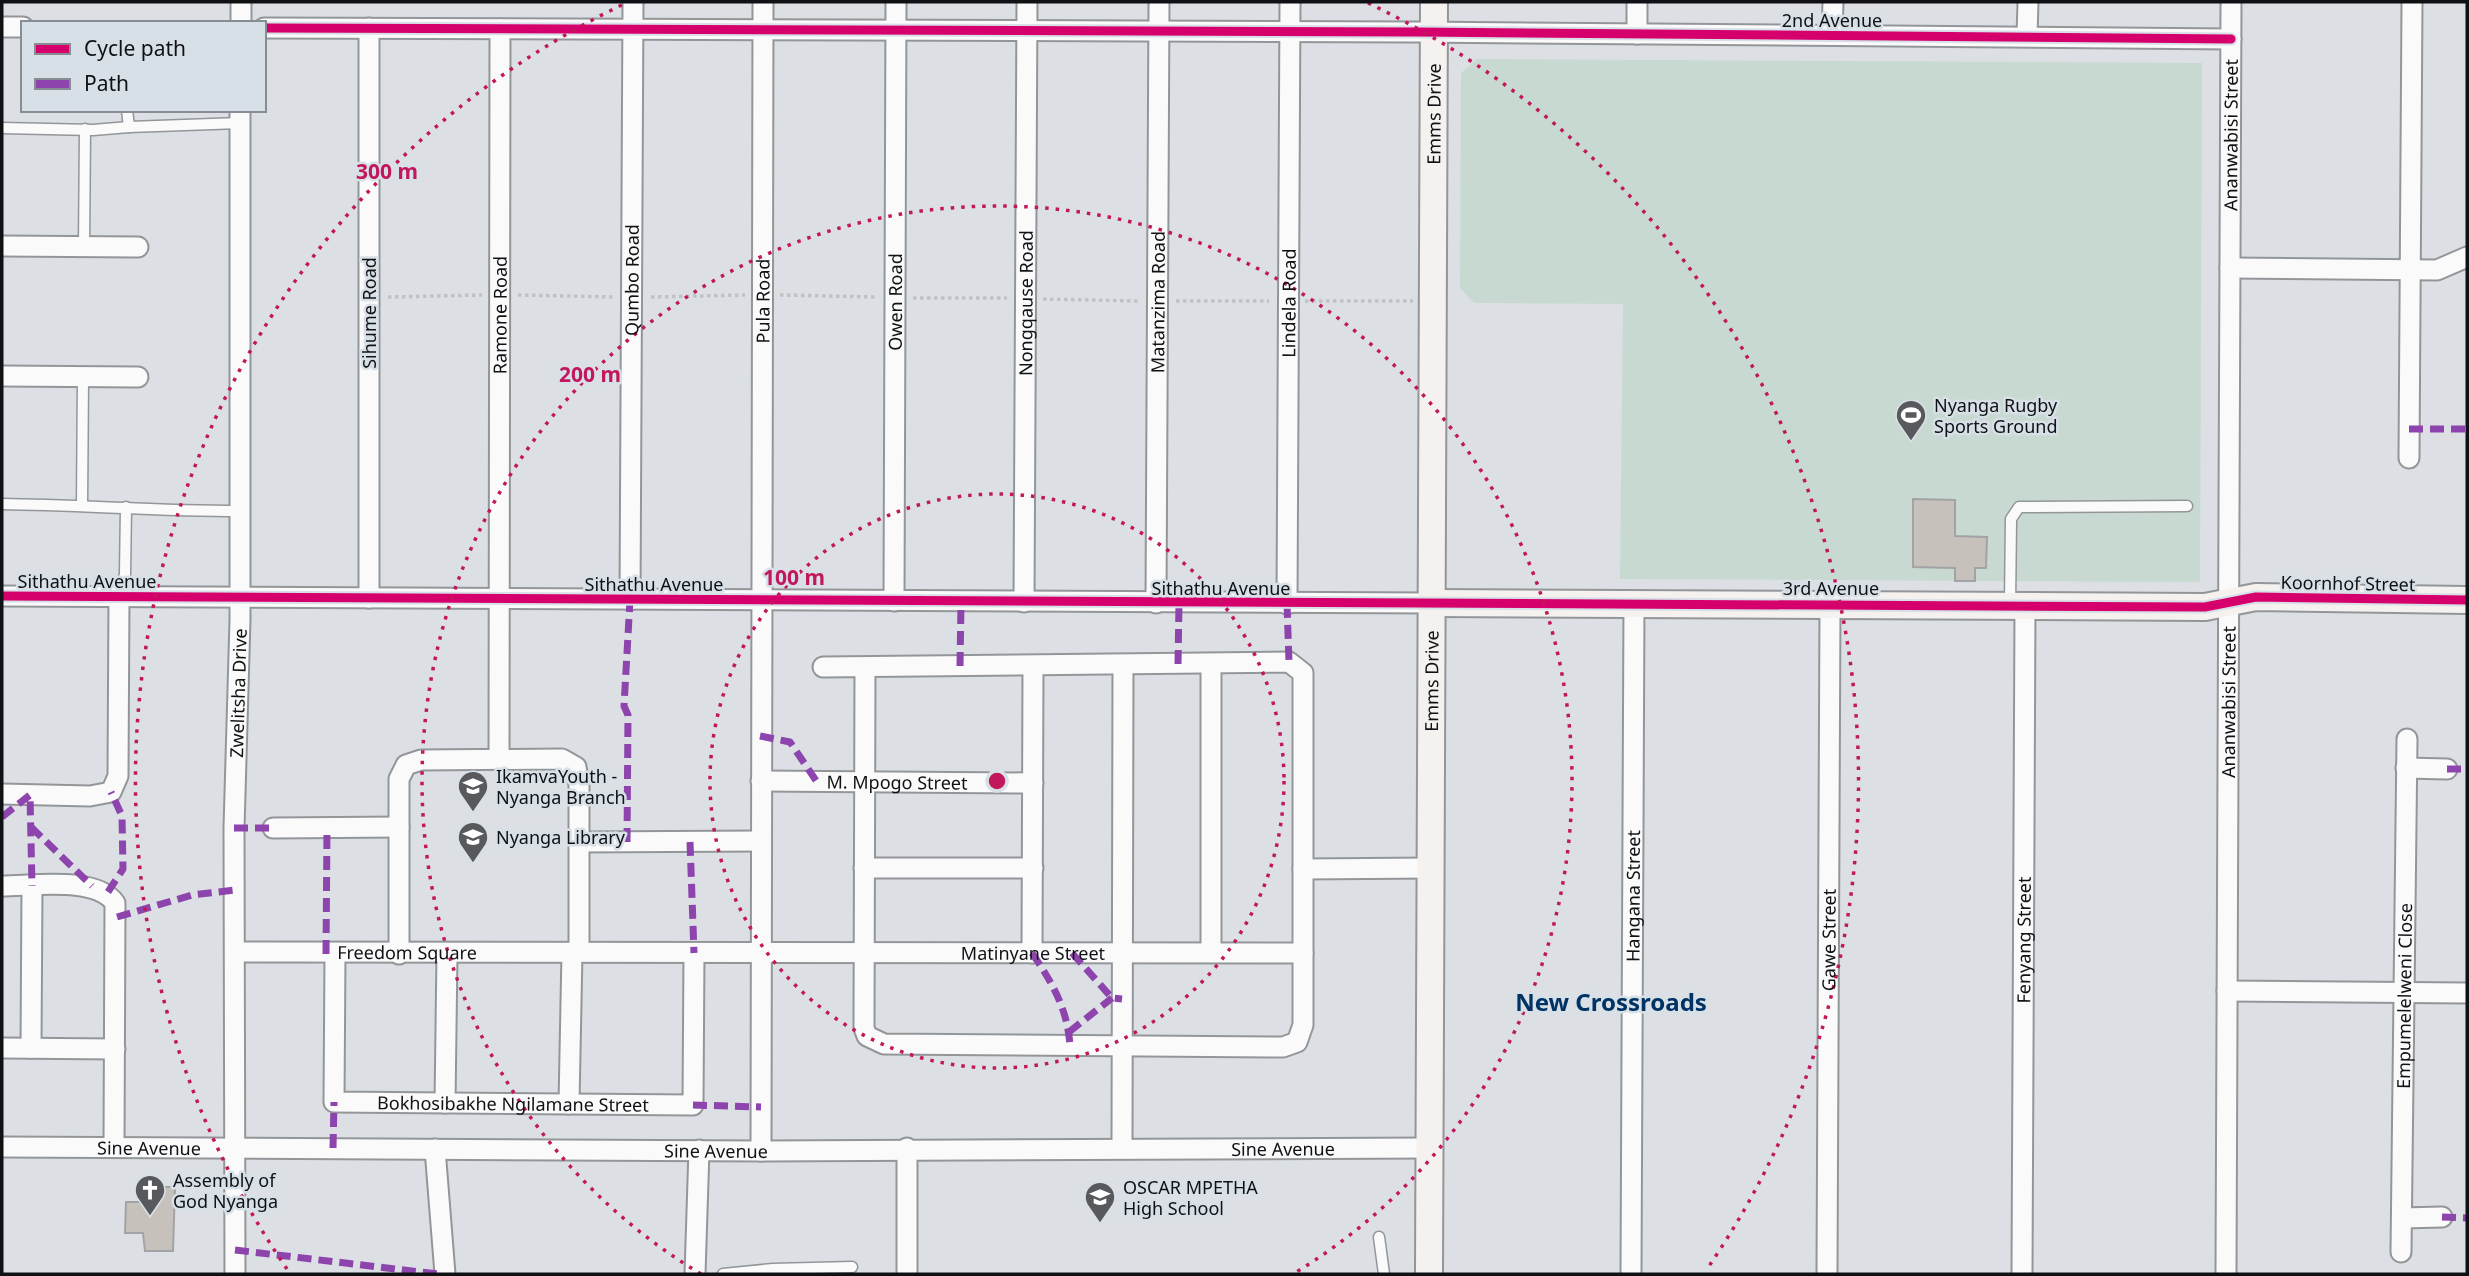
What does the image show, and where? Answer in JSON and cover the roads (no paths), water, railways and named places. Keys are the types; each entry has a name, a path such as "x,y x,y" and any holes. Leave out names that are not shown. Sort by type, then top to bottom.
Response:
{"street":[{"path":"240,21 241,2"},
{"name":"Qumbo Road","path":"630,600 633,2"},
{"name":"Pula Road","path":"761,1151 763,2"},
{"name":"Owen Road","path":"894,601 896,2"},
{"name":"Nongqause Road","path":"1024,602 1027,2"},
{"name":"Matanzima Road","path":"1156,603 1159,2"},
{"name":"Lindela Road","path":"1287,604 1290,2"},
{"name":"Emms Drive","path":"1429,1274 1434,2"},
{"path":"1637,2 1637,34"},
{"path":"1832,36 1833,2"},
{"path":"2027,36 2028,2"},
{"name":"Ananwabisi Street","path":"2226,1274 2231,2"},
{"path":"2409,458 2412,2"},
{"path":"2,27 21,27"},
{"name":"2nd Avenue","path":"266,28 1290,31 2231,39"},
{"name":"Sihume Road","path":"369,28 369,598"},
{"name":"Ramone Road","path":"499,759 500,29"},
{"name":"Zwelitsha Drive","path":"235,1274 234,828 240,597 240,116"},
{"path":"2,246 138,247"},
{"path":"2230,268 2437,270 2467,257"},
{"path":"2,376 138,377"},
{"name":"Sithathu Avenue","path":"2,596 1432,603"},
{"path":"2,794 90,796 111,792 118,776 119,597"},
{"name":"Koornhof Street","path":"2229,602 2256,597 2467,600"},
{"name":"Hangana Street","path":"1631,1274 1634,602"},
{"name":"3rd Avenue","path":"1432,603 2205,607 2229,602"},
{"name":"Gawe Street","path":"1828,1274 1830,604"},
{"name":"Fenyang Street","path":"2017,606 2022,1274"},
{"path":"823,667 1289,662 1303,673 1303,1025 1297,1042 1283,1047 1122,1046 874,1041 867,1036 864,1028 865,667"},
{"path":"1210,664 1211,952"},
{"path":"1122,1148 1123,665"},
{"path":"1032,953 1033,666"},
{"name":"Empumelelweni Close","path":"2402,1252 2407,739"},
{"path":"399,954 399,779 406,765 421,760 562,759 576,767 579,785 579,842 569,1104"},
{"path":"2406,768 2447,769"},
{"name":"M. Mpogo Street","path":"761,781 1033,783"},
{"path":"273,828 400,827"},
{"path":"579,842 761,841"},
{"path":"864,868 1033,868"},
{"path":"1303,869 1431,868"},
{"path":"2,886 92,886 107,892 115,903 114,1147"},
{"path":"31,1048 32,886"},
{"name":"Freedom Square","path":"235,953 694,953"},
{"name":"Matinyane Street","path":"694,953 1303,953"},
{"name":"Bokhosibakhe Ngilamane Street","path":"335,954 334,1102 693,1105 694,953"},
{"path":"445,1103 447,954"},
{"path":"2227,991 2467,993"},
{"path":"2,1048 115,1049"},
{"name":"Sine Avenue","path":"2,1147 761,1151 907,1148 1429,1148"},
{"path":"907,1148 907,1274"},
{"path":"435,1149 445,1274"},
{"path":"695,1274 699,1150"},
{"path":"2402,1218 2442,1217"}],"lane":[{"path":"127,112 129,127"},
{"path":"2,128 129,127 240,116"},
{"path":"84,247 85,129"},
{"path":"82,505 83,377"},
{"path":"2,504 126,507 154,512 239,510"},
{"path":"2017,606 2011,519 2018,507 2187,506"},
{"path":"119,597 125,574 126,507"},
{"path":"1379,1237 1384,1274"},
{"path":"723,1274 773,1269 852,1267"}],"place":[{"name":"Nyanga Rugby Sports Ground","path":"1911,442"},
{"name":"IkamvaYouth - Nyanga Branch","path":"473,813"},
{"name":"Nyanga Library","path":"473,864"},
{"name":"Assembly of God Nyanga","path":"150,1217"},
{"name":"OSCAR MPETHA High School","path":"1100,1224"}],"district":[{"name":"New Crossroads","path":"1611,1001"}]}
